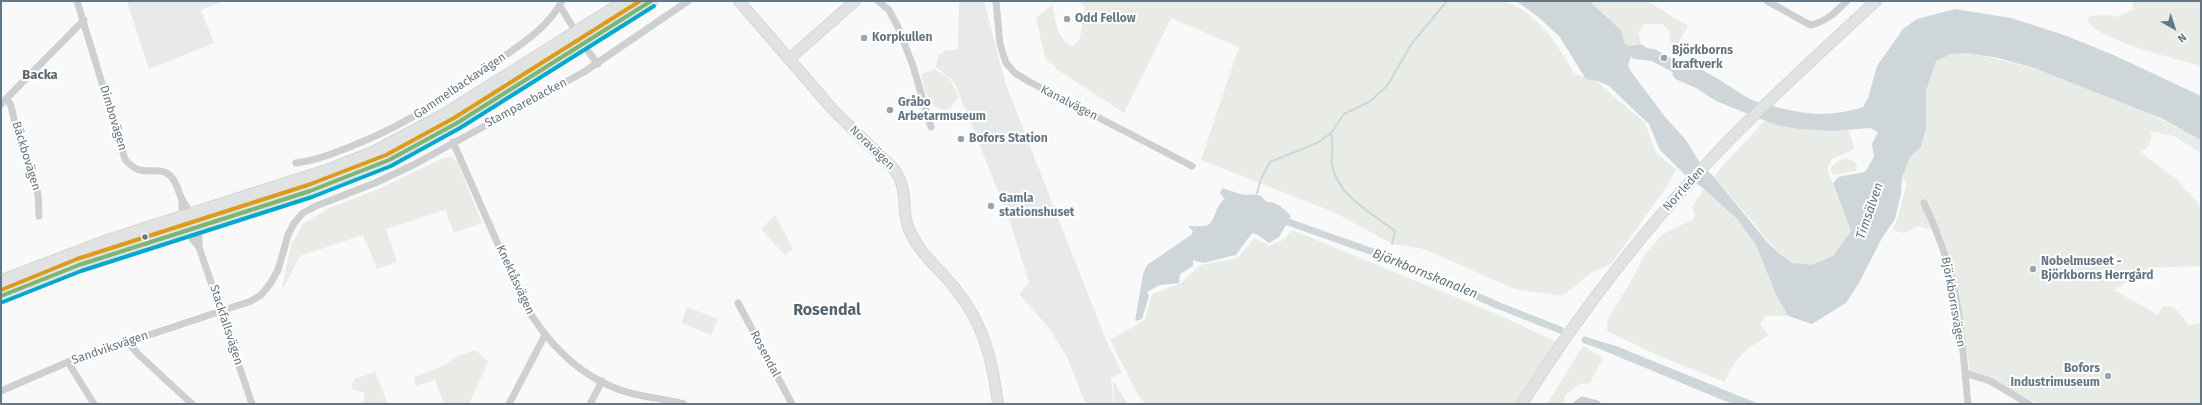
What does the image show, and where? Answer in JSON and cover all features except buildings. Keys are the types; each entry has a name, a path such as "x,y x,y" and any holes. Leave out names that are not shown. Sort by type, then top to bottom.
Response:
{"highway":[{"path":"1,296 391,146 515,73 627,1"},
{"path":"1,282 106,242 191,222 316,189 389,160 458,123 651,1"}],"street":[{"name":"Dimbovägen","path":"77,1 125,159 132,168 141,171 159,170 167,173 173,180 182,201 188,205 191,222"},
{"name":"Stamparebacken","path":"222,310 250,301 261,295 270,284 278,270 288,235 294,223 303,213 316,206 406,168 598,64 688,1"},
{"name":"Noravägen","path":"739,1 834,111 893,168 900,177 904,187 906,221 914,241 958,291 977,320 992,364 998,404"},
{"path":"789,59 855,1"},
{"path":"878,1 889,10 898,27 913,66 931,127"},
{"name":"Kanalvägen","path":"996,1 1003,56 1010,69 1028,81 1192,166"},
{"path":"1767,1 1810,25 1819,23 1828,18 1847,1"},
{"path":"1834,1 1840,7"},
{"name":"Norrleden","path":"1522,404 1571,331 1620,264 1685,187 1770,99 1876,1"},
{"path":"561,3 574,28"},
{"name":"Gammelbackavägen","path":"296,163 310,161 364,141 434,106 527,41 548,22 561,3"},
{"path":"1,104 84,20"},
{"path":"588,51 598,64"},
{"name":"Bäckbovägen","path":"7,98 11,106 18,136 32,170 38,194 39,216"},
{"name":"Knektåsvägen","path":"454,142 523,301 545,335 570,360 602,381 629,393 684,404"},
{"name":"Björkbornsvägen","path":"1924,203 1946,256 1959,324 1968,404"},
{"name":"Stackfallsvägen","path":"191,222 192,239 199,247 222,310 252,404"},
{"name":"Rosendal","path":"738,303 792,404"},
{"name":"Sandviksvägen","path":"1,391 68,362 222,310"},
{"path":"509,404 545,335"},
{"path":"128,342 138,354 192,404"},
{"path":"68,362 94,404"},
{"path":"1964,373 1990,382 2029,404"},
{"path":"590,404 602,381"},
{"path":"1578,404 1582,400 1597,404"}],"shaded area":[{"path":"127,1 224,1 201,10 214,43 149,69"},
{"name":"Bofors Station","path":"959,1 984,1 1006,85 1106,340 1122,373 1111,378 1113,404 1086,404 1067,357 1049,328 1019,294 1029,283 1010,221 956,86 950,78 936,67 938,55 947,50 958,50"},
{"path":"1078,1 1503,1 1516,6 1537,21 1553,40 1575,74 1595,80 1645,123 1656,153 1676,169 1668,185 1611,264 1591,273 1563,296 1515,289 1424,249 1392,244 1336,213 1201,160 1239,47 1171,18 1124,113 1058,70 1045,58 1036,18 1052,5 1058,31 1065,42 1072,46 1075,45 1080,38 1085,8"},
{"path":"1589,1 1647,1 1688,26 1676,47 1670,43 1669,31 1663,24 1644,24 1638,33 1641,44 1630,46 1625,44 1621,30"},
{"path":"2132,1 2201,1 2201,66 2157,54 2105,35 2087,20 2090,16 2108,15 2115,17 2134,10"},
{"path":"1967,53 2028,67 2088,87 2146,112 2201,140 2201,153 2174,136 2149,131 2152,136 2148,147 2141,152 2177,180 2201,206 2201,266 2148,268 2114,290 2158,315 2162,306 2174,307 2189,325 2201,323 2201,404 2038,404 2018,393 1970,372 1963,319 1956,283 1941,232 1938,233 1935,226 1930,229 1918,226 1904,233 1892,230 1897,220 1907,182 1902,177 1910,157 1921,147 1926,128 1926,91 1935,61 1951,54"},
{"path":"934,69 949,78 959,96 950,109 943,110 932,105 925,90 922,74"},
{"path":"1765,120 1806,130 1848,130 1855,149 1832,159 1827,169 1851,231 1836,253 1820,264 1808,266 1797,264 1786,258 1768,241 1714,177"},
{"path":"451,157 458,163 482,223 454,233 445,210 386,229 397,262 377,269 363,235 300,256 284,287 282,287 291,245 303,224 327,209 381,188 443,158"},
{"path":"1845,158 1855,162 1857,167 1856,171 1835,175 1831,172 1831,167"},
{"path":"1704,189 1732,215 1751,237 1761,254 1788,316 1765,316 1760,324 1769,335 1754,344 1742,354 1732,367 1725,382 1659,356 1607,331 1608,319 1633,278 1645,254 1663,234 1692,221 1695,215 1692,207"},
{"path":"775,215 793,249 785,255 761,229"},
{"path":"1292,230 1506,318 1556,342 1515,404 1145,404 1138,395 1110,340 1145,320 1152,294 1181,283 1200,265 1238,258 1254,238 1269,246 1283,240"},
{"path":"687,307 718,319 711,335 681,323"},
{"path":"1583,346 1603,358 1590,383 1580,384 1566,394 1563,404 1547,404"},
{"path":"476,350 488,362 469,404 444,404 435,380 416,386 414,377 445,365 455,357"},
{"path":"375,372 388,404 363,404 365,393 351,389 354,379"},
{"path":"1113,380 1127,403 1128,404 1114,404"}],"water":[{"name":"Timsälven","path":"1516,1 1589,1 1621,30 1625,44 1630,46 1641,44 1653,52 1650,57 1641,56 1640,59 1631,56 1628,66 1632,73 1666,118 1686,140 1700,163 1714,177 1768,243 1793,263 1812,265 1833,256 1851,231 1833,183 1838,177 1865,172 1874,157 1872,144 1878,132 1870,128 1832,131 1799,129 1776,125 1716,101 1696,88 1675,79 1672,74 1677,62 1684,62 1693,65 1714,76 1752,100 1758,102 1788,110 1820,114 1830,114 1851,110 1863,107 1868,98 1877,66 1903,29 1917,19 1955,9 2011,18 2064,35 2116,56 2201,96 2201,140 2161,118 2034,68 1998,58 1967,53 1951,54 1936,61 1926,91 1926,128 1921,147 1910,157 1902,177 1901,194 1895,219 1882,238 1859,283 1846,303 1812,324 1788,316 1776,294 1756,245 1737,219 1704,189 1687,177 1660,150 1649,124 1609,86 1598,81 1586,79 1559,36 1537,16"},
{"path":"1222,188 1245,195 1258,195 1261,196 1266,202 1277,204 1283,208 1291,216 1279,237 1269,243 1258,235 1252,233 1236,255 1203,263 1193,260 1193,266 1180,274 1179,283 1160,285 1147,292 1149,296 1142,319 1135,321 1143,274 1147,265 1191,235 1193,231 1188,226 1204,226 1211,223 1219,205 1225,199 1220,193"},
{"path":"1592,339 1616,346 1759,404 1734,404 1720,399 1600,349 1588,343"}],"waterway":[{"path":"1257,193 1261,179 1270,162 1317,143 1331,133 1344,114 1369,102 1387,86 1412,43 1447,1"},
{"path":"1636,53 1653,55 1689,74"},
{"path":"1331,133 1332,164 1335,175 1348,195 1395,231 1392,244"},
{"name":"Björkbornskanalen","path":"1288,222 1390,258 1497,305 1560,330"},
{"name":"Björkbornskanalen","path":"1390,252 1390,258"},
{"name":"Björkbornskanalen","path":"1585,340 1596,344"}],"transit line":[{"path":"1,290 77,259 308,185 386,155 454,118 640,1"},
{"path":"1,296 79,265 310,191 389,160 457,123 651,1"},
{"path":"3,302 81,271 312,197 391,166 460,128 654,6"}],"place":[{"name":"Odd Fellow","path":"1067,19"},
{"name":"Korpkullen","path":"864,38"},
{"name":"Björkborns kraftverk","path":"1664,58"},
{"name":"Gråbo Arbetarmuseum","path":"890,110"},
{"name":"Bofors Station","path":"961,139"},
{"name":"Gamla stationshuset","path":"991,206"},
{"name":"Nobelmuseet - Björkborns Herrgård","path":"2033,269"},
{"name":"Bofors Industrimuseum","path":"2108,376"}],"district":[{"name":"Backa","path":"40,75"},
{"name":"Rosendal","path":"827,311"}]}
